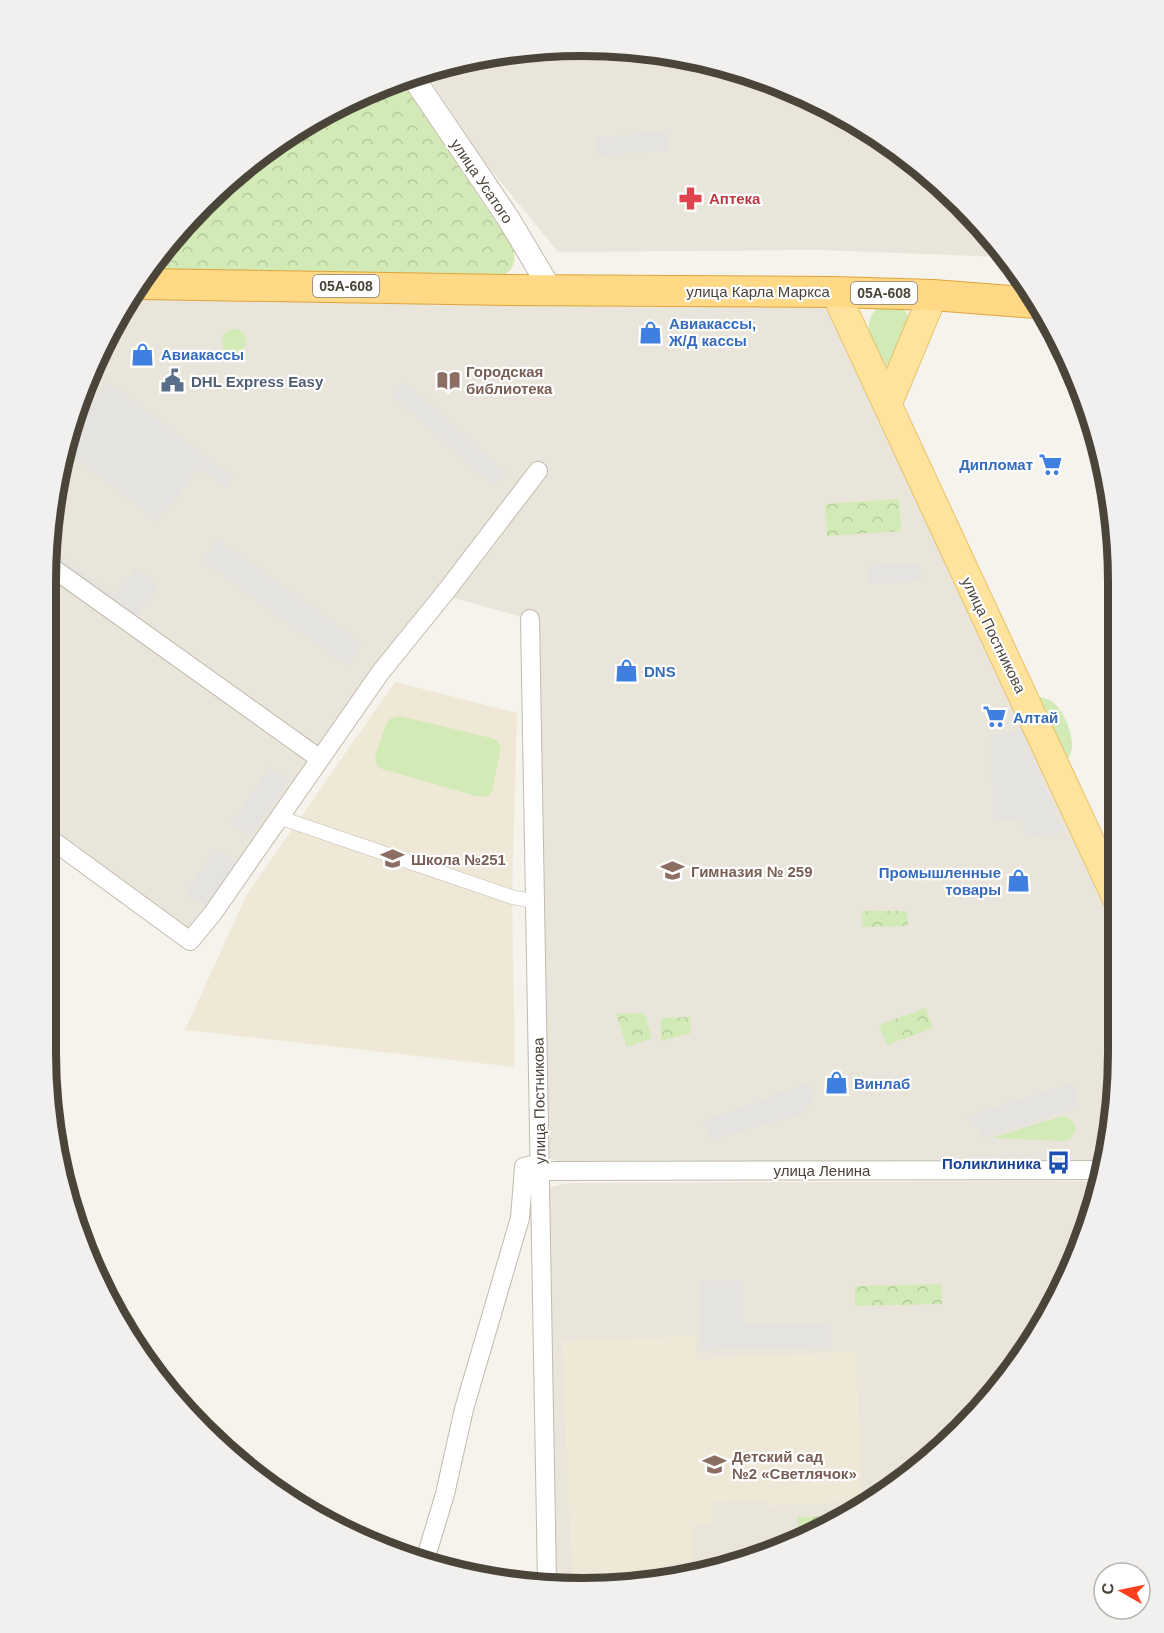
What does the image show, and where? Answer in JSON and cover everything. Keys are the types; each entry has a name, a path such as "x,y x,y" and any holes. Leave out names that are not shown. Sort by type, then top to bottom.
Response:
{"highway":[{"name":"05А-608","path":"148,284 551,290"},
{"name":"улица Карла Маркса","path":"551,290 835,292 933,295 1028,302"}],"main road":[{"name":"улица Постникова","path":"835,292 1108,880"},
{"path":"888,403 933,295"}],"street":[{"name":"улица Усатого","path":"416,82 508,218 551,290"},
{"path":"56,843 190,941 213,914 278,817 380,673 538,471"},
{"path":"56,571 320,759"},
{"name":"улица Постникова","path":"530,619 547,1576"},
{"path":"278,817 512,897 536,902"},
{"path":"427,1554 445,1494 464,1409 520,1218 524,1167 540,1167"},
{"name":"улица Ленина","path":"540,1167 1095,1170"}],"shaded area":[{"path":"548,57 616,57 685,66 751,83 783,96 815,110 875,144 929,186 996,257 818,250 558,252 482,159 429,78 479,66"},
{"path":"666,131 670,151 598,155 596,138"},
{"path":"140,296 818,305 833,311 1108,900 1107,1085 1097,1160 565,1163 548,1158 532,620 440,594 322,761 189,930 56,839 56,582 60,513 73,446 83,413 110,349"},
{"path":"108,381 233,478 225,487 200,467 157,521 71,454 83,414"},
{"path":"404,381 506,473 494,486 392,395"},
{"path":"217,539 363,644 347,666 202,560"},
{"path":"57,554 115,596 135,568 159,585 133,621 56,566"},
{"path":"920,563 921,581 870,584 869,566"},
{"name":"Школа №251","path":"395,682 517,713 512,897 515,1067 185,1030 247,894"},
{"path":"1021,729 1064,833 1026,836 1021,820 993,821 991,735"},
{"path":"270,767 289,780 250,837 231,824"},
{"path":"216,849 236,864 205,907 185,892"},
{"path":"808,1083 812,1101 799,1115 713,1139 702,1122"},
{"path":"1072,1083 1079,1107 984,1137 967,1116"},
{"path":"1092,1181 1081,1220 1054,1284 1020,1344 978,1398 929,1447 903,1469 875,1489 815,1523 751,1550 718,1560 651,1573 582,1578 549,1576 547,1190 568,1183"},
{"path":"742,1280 744,1325 830,1323 831,1346 702,1350 700,1282"},
{"name":"Детский сад №2 «Светлячок»","path":"695,1336 696,1359 856,1352 862,1497 854,1501 769,1506 768,1500 711,1502 712,1523 692,1524 693,1562 665,1563 665,1571 651,1573 572,1577 562,1342"}],"green space":[{"path":"405,86 512,246 513,267 503,275 156,272 210,210 261,164 319,126 349,110"},
{"path":"881,306 902,308 909,318 886,377 870,340 869,330 873,313"},
{"path":"234,329 239,330 245,336 245,346 239,352 234,353 229,352 223,346 222,341 223,336 229,330"},
{"path":"899,499 901,531 827,536 825,504"},
{"path":"1038,696 1050,700 1061,711 1071,736 1069,757 1064,756"},
{"path":"400,716 498,741 501,749 492,791 487,797 476,796 382,769 377,765 375,757 386,724 391,718"},
{"path":"862,911 907,911 908,926 862,927"},
{"path":"925,1008 933,1028 887,1045 879,1025"},
{"path":"644,1013 652,1038 627,1047 616,1014"},
{"path":"690,1017 691,1033 661,1041 661,1018"},
{"path":"1063,1116 1070,1119 1076,1130 1070,1139 1063,1141 991,1138"},
{"path":"941,1284 942,1304 855,1306 855,1286"},
{"path":"828,1516 798,1530 798,1517"}],"place":[{"name":"Аптека","path":"691,198"},
{"name":"Авиакассы, Ж/Д кассы","path":"651,332"},
{"name":"Авиакассы","path":"143,354"},
{"name":"Городская библиотека","path":"448,380"},
{"name":"DHL Express Easy","path":"173,381"},
{"name":"Дипломат","path":"1051,464"},
{"name":"DNS","path":"626,671"},
{"name":"Алтай","path":"995,717"},
{"name":"Школа №251","path":"393,859"},
{"name":"Гимназия № 259","path":"673,871"},
{"name":"Промышленные товары","path":"1019,881"},
{"name":"Винлаб","path":"836,1083"},
{"name":"Поликлиника","path":"1059,1163"},
{"name":"Детский сад №2 «Светлячок»","path":"714,1465"}]}
